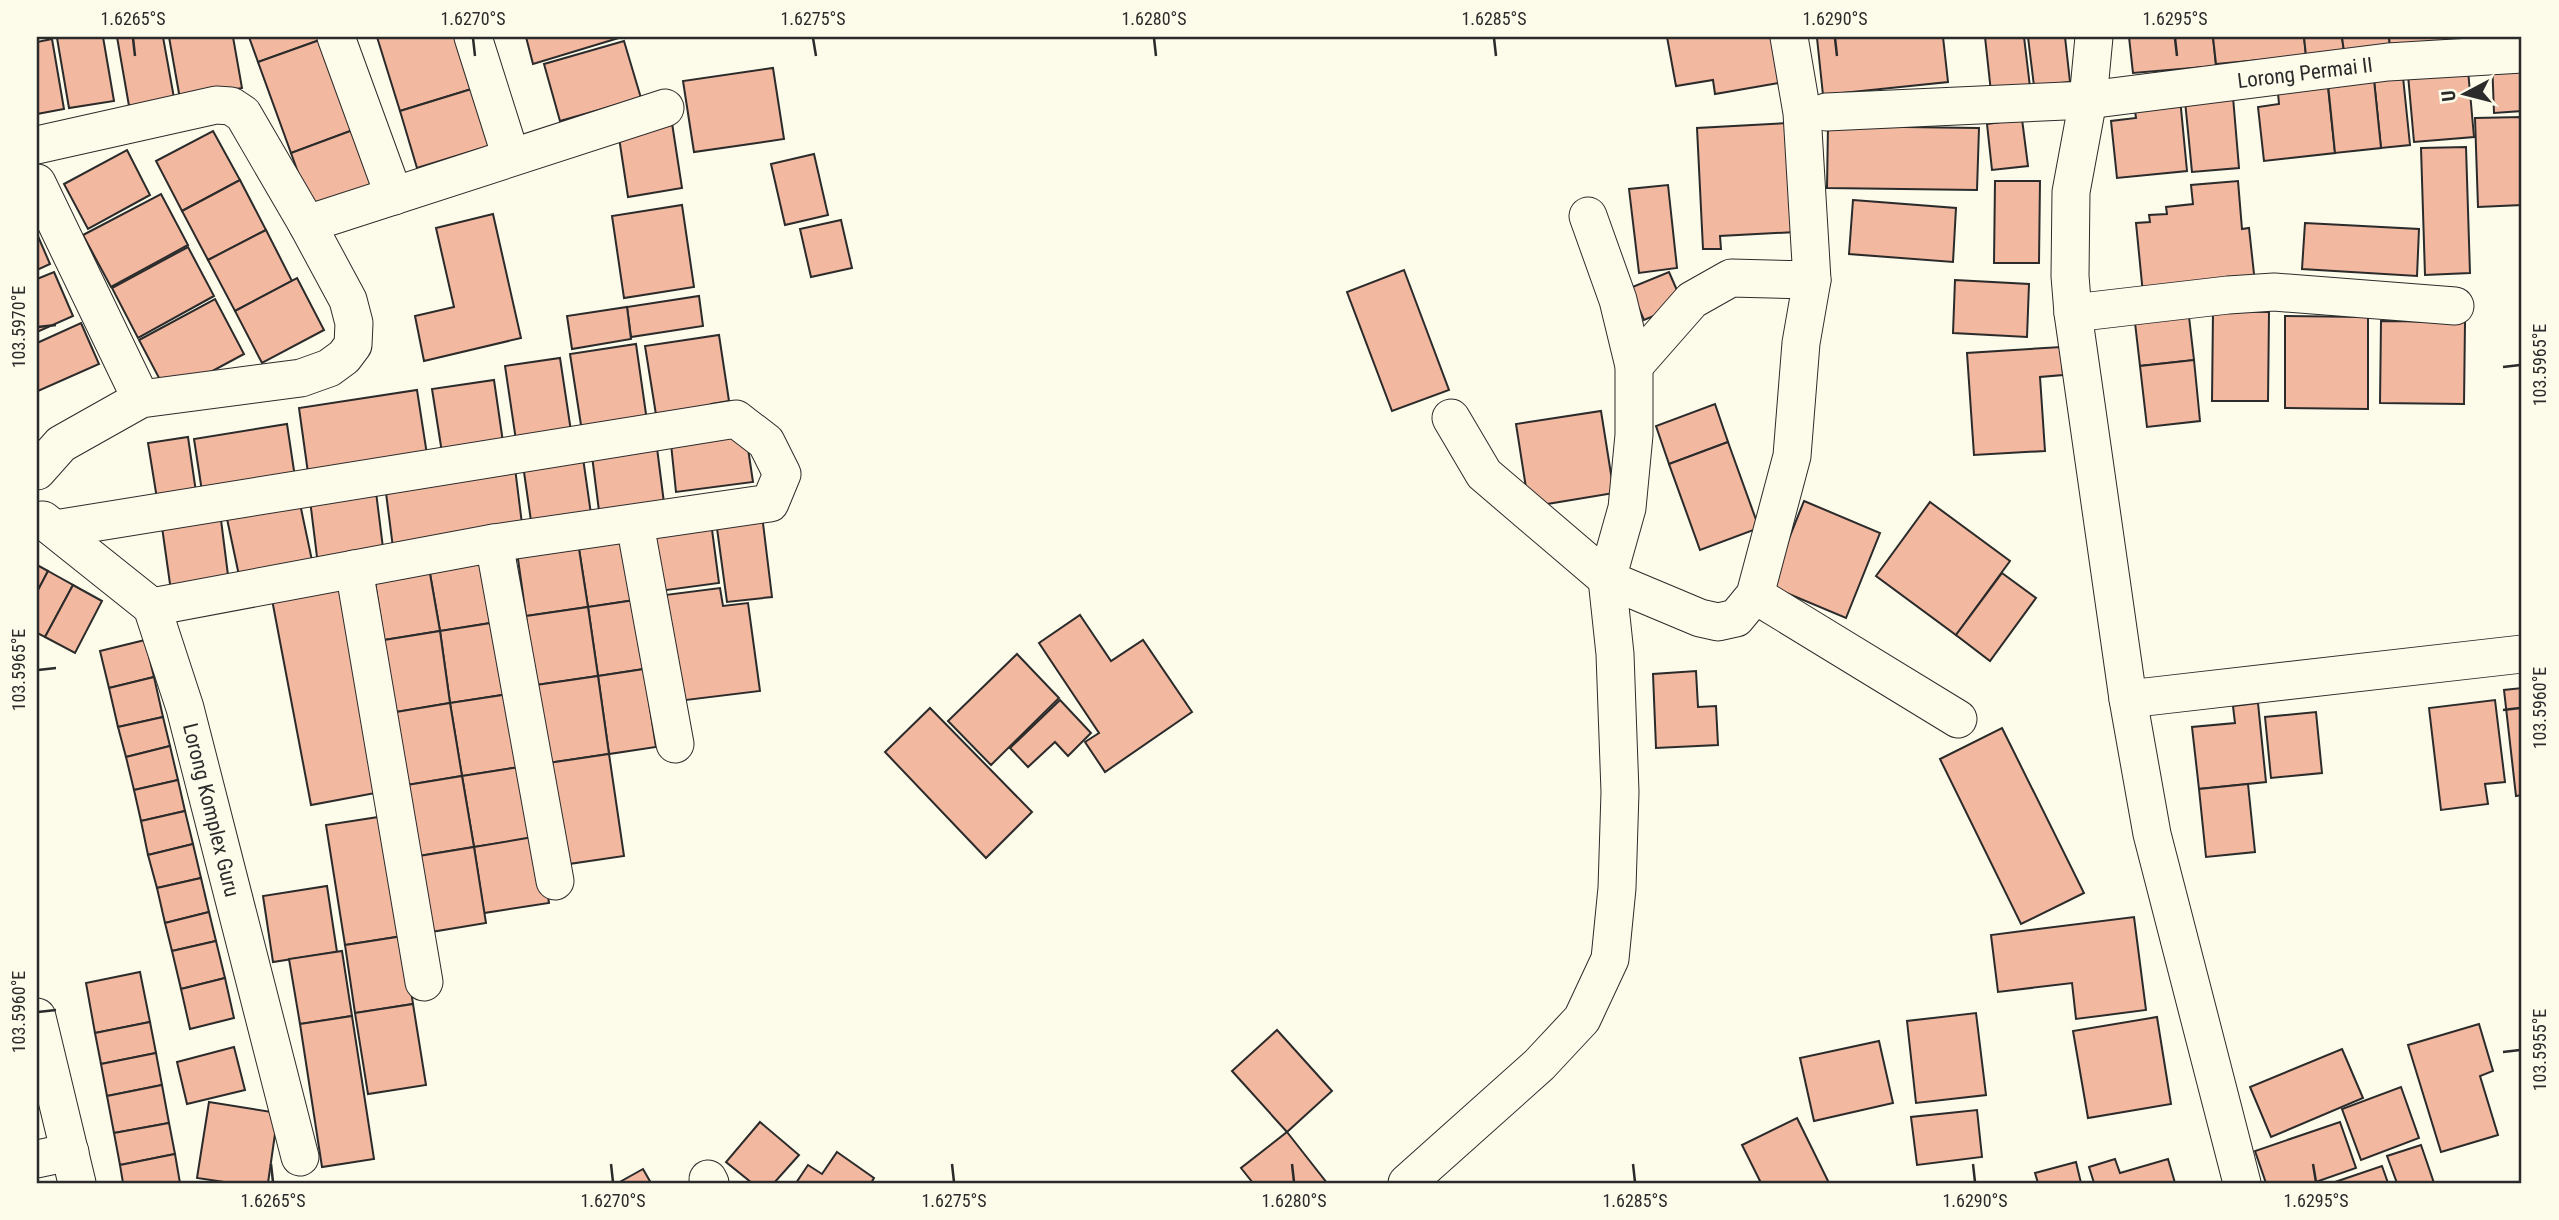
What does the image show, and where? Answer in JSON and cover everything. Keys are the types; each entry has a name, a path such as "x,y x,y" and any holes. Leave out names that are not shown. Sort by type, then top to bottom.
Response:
{"street":[{"path":"337,37 394,196"},
{"path":"473,37 511,157"},
{"path":"1451,418 1484,474 1607,579 1700,618 1718,622 1736,618 1755,595 1792,456 1801,343 1812,280 1802,113 1789,37"},
{"path":"2094,37 2088,100 2071,204 2070,276 2073,313 2128,699 2152,834 2242,1183"},
{"name":"Lorong Permai II","path":"1826,112 2088,100 2388,62 2522,54"},
{"path":"37,145 216,105 231,106 243,114 307,224 348,300 355,335 354,345 344,357 329,368 301,378 141,399 61,444 37,471"},
{"path":"307,224 665,108"},
{"path":"37,183 141,399"},
{"path":"1407,1183 1539,1065 1582,1019 1610,959 1617,888 1620,792 1615,654 1607,579 1627,508 1634,435 1634,366 1618,300 1588,216"},
{"path":"1634,366 1692,300 1731,278 1812,280"},
{"path":"2073,313 2274,292 2455,306"},
{"path":"736,419 766,442 782,474 770,503 494,543 152,607 46,522 736,419"},
{"path":"635,524 675,744"},
{"path":"494,543 555,881"},
{"path":"354,569 424,982"},
{"path":"1755,595 1958,719"},
{"name":"Lorong Komplex Guru","path":"152,607 185,708 300,1157"},
{"path":"2128,699 2522,654"},
{"path":"37,1017 61,1165"}],"building":[{"path":"103,37 114,101 69,108 57,38"},
{"path":"117,37 163,37 174,98 129,106"},
{"path":"169,37 233,37 242,88 180,99"},
{"path":"249,37 328,37 258,62"},
{"path":"328,37 361,127 291,153 258,62"},
{"path":"377,37 462,37 478,87 400,111"},
{"path":"526,37 622,37 533,64"},
{"path":"1667,37 1782,37 1790,81 1715,94 1713,80 1676,86"},
{"path":"1943,37 1948,82 1823,95 1817,38"},
{"path":"1985,37 2024,37 2030,87 1991,92"},
{"path":"2028,37 2065,37 2070,82 2034,86"},
{"path":"2129,37 2213,37 2216,66 2133,73"},
{"path":"2213,37 2304,37 2306,56 2216,64"},
{"path":"2304,37 2342,37 2344,52 2306,56"},
{"path":"2342,37 2389,37 2390,47 2344,52"},
{"path":"2389,37 2481,37 2481,39 2390,47"},
{"path":"52,39 64,109 37,114 37,42"},
{"path":"624,41 641,98 560,121 544,64"},
{"path":"2522,59 2522,111 2494,113 2492,60"},
{"path":"773,68 784,139 694,152 683,81"},
{"path":"2468,70 2474,137 2414,142 2408,75"},
{"path":"2403,77 2410,145 2381,148 2374,80"},
{"path":"2327,78 2335,153 2264,161 2258,107 2279,104 2277,83"},
{"path":"2374,80 2381,148 2335,153 2328,84"},
{"path":"478,87 495,144 417,168 400,111"},
{"path":"2233,97 2239,168 2192,172 2185,101"},
{"path":"2180,98 2187,171 2117,178 2111,121 2136,118 2134,103"},
{"path":"2522,117 2522,205 2478,207 2475,118"},
{"path":"2022,119 2028,166 1992,170 1987,124"},
{"path":"672,123 682,188 628,197 618,131"},
{"path":"1789,123 1796,232 1720,236 1721,249 1703,249 1697,128"},
{"path":"1828,126 1979,128 1977,190 1827,188"},
{"path":"361,127 382,186 312,211 291,153"},
{"path":"213,131 240,180 182,211 156,161"},
{"path":"2466,147 2470,273 2425,275 2421,148"},
{"path":"127,150 150,195 88,229 64,184"},
{"path":"814,154 828,215 785,225 771,164"},
{"path":"240,180 266,230 208,260 182,211"},
{"path":"1995,181 2040,181 2039,263 1994,263"},
{"path":"2238,181 2242,229 2249,228 2255,283 2143,294 2136,223 2150,222 2149,215 2167,214 2166,207 2193,204 2191,185"},
{"path":"1668,185 1677,268 1639,273 1629,189"},
{"path":"161,194 188,245 111,287 83,235"},
{"path":"1853,200 1956,208 1953,262 1849,254"},
{"path":"682,205 694,287 624,298 612,216"},
{"path":"493,214 521,338 424,361 415,316 454,307 436,228"},
{"path":"841,220 852,268 811,277 800,229"},
{"path":"2305,223 2419,229 2417,276 2302,269"},
{"path":"266,230 292,281 235,311 208,260"},
{"path":"37,234 50,264 37,270"},
{"path":"188,247 214,296 138,338 112,288"},
{"path":"1404,270 1449,390 1392,411 1347,292"},
{"path":"54,272 73,316 37,332 37,279"},
{"path":"1669,272 1683,304 1644,320 1630,288"},
{"path":"297,278 324,330 262,363 235,311"},
{"path":"1955,280 2029,284 2027,337 1953,333"},
{"path":"699,296 703,326 631,337 627,307"},
{"path":"215,299 244,354 168,395 139,340"},
{"path":"627,307 631,339 572,349 567,316"},
{"path":"2188,308 2194,360 2140,366 2134,314"},
{"path":"2213,311 2269,312 2268,401 2212,401"},
{"path":"2285,316 2368,317 2368,409 2285,408"},
{"path":"2381,321 2465,322 2464,404 2380,403"},
{"path":"81,323 99,364 38,391 37,343"},
{"path":"719,335 729,401 711,404 714,418 658,427 645,346"},
{"path":"636,344 648,428 583,438 570,354"},
{"path":"2061,347 2063,375 2040,377 2045,451 1974,455 1967,353"},
{"path":"560,358 572,438 517,447 505,366"},
{"path":"2194,360 2200,421 2147,427 2140,366"},
{"path":"494,380 504,449 443,459 432,389"},
{"path":"417,390 428,461 309,480 299,408"},
{"path":"1715,404 1728,442 1669,464 1656,426"},
{"path":"1601,411 1614,493 1529,507 1516,424"},
{"path":"287,424 296,484 203,498 194,439"},
{"path":"746,435 753,482 676,492 671,444"},
{"path":"188,437 197,499 158,505 148,443"},
{"path":"1728,442 1759,528 1700,550 1669,464"},
{"path":"657,448 664,503 599,511 592,456"},
{"path":"583,458 591,514 531,521 523,465"},
{"path":"515,468 523,532 393,548 385,485"},
{"path":"376,492 384,556 318,565 310,500"},
{"path":"299,499 314,570 241,585 226,514"},
{"path":"1804,501 1880,533 1846,618 1770,586"},
{"path":"1930,502 2010,561 1956,635 1876,576"},
{"path":"220,512 229,583 171,591 161,520"},
{"path":"762,515 772,597 727,602 716,521"},
{"path":"711,522 719,583 652,592 644,530"},
{"path":"625,529 635,600 588,607 577,536"},
{"path":"577,536 588,607 526,616 516,545"},
{"path":"487,558 497,622 440,631 429,568"},
{"path":"37,565 48,571 37,592"},
{"path":"429,568 440,631 384,640 374,576"},
{"path":"48,571 73,585 45,637 37,633 37,592"},
{"path":"2002,573 2036,598 1990,661 1956,635"},
{"path":"345,575 386,791 311,805 270,589"},
{"path":"73,585 102,601 75,653 45,637"},
{"path":"720,588 723,606 748,603 760,691 678,701 665,595"},
{"path":"635,600 644,669 598,676 588,607"},
{"path":"588,607 598,676 536,685 526,616"},
{"path":"1080,615 1111,661 1143,640 1192,712 1105,772 1085,742 1099,733 1039,643"},
{"path":"497,622 509,694 450,703 440,631"},
{"path":"440,631 450,703 396,712 384,640"},
{"path":"145,640 154,677 109,688 100,651"},
{"path":"1017,654 1059,698 991,765 948,721"},
{"path":"644,669 656,747 609,754 598,676"},
{"path":"1696,671 1698,707 1716,706 1718,745 1656,748 1653,674"},
{"path":"598,676 609,754 548,763 536,685"},
{"path":"154,677 163,717 118,727 109,688"},
{"path":"2522,688 2522,795 2516,796 2504,690"},
{"path":"509,694 520,767 462,776 450,703"},
{"path":"1060,700 1091,733 1068,756 1055,742 1028,767 1010,748"},
{"path":"2495,700 2505,782 2485,784 2488,804 2441,810 2429,708"},
{"path":"450,703 462,776 407,785 396,712"},
{"path":"2258,703 2266,782 2199,789 2192,727 2235,723 2233,706"},
{"path":"930,708 1032,812 986,858 885,752"},
{"path":"2316,712 2322,773 2271,778 2265,717"},
{"path":"163,717 170,746 126,757 118,727"},
{"path":"2002,728 2084,893 2021,924 1940,759"},
{"path":"170,746 178,780 134,790 126,757"},
{"path":"609,754 624,856 562,865 548,763"},
{"path":"520,767 532,838 474,847 462,776"},
{"path":"462,776 474,847 419,856 407,785"},
{"path":"178,780 185,811 141,821 134,790"},
{"path":"2248,784 2255,852 2206,857 2199,789"},
{"path":"185,811 193,844 148,855 141,821"},
{"path":"385,816 403,936 345,945 326,825"},
{"path":"539,836 549,903 484,913 474,847"},
{"path":"193,844 201,878 157,888 148,855"},
{"path":"474,847 486,923 431,932 419,856"},
{"path":"201,878 209,912 165,923 157,888"},
{"path":"327,886 337,952 273,962 263,896"},
{"path":"209,912 216,941 172,951 165,923"},
{"path":"2134,917 2146,1010 2076,1019 2072,983 1998,992 1991,935"},
{"path":"403,936 413,1004 355,1013 345,945"},
{"path":"216,941 225,978 181,989 172,951"},
{"path":"342,951 352,1016 300,1024 289,959"},
{"path":"140,972 150,1022 95,1033 86,983"},
{"path":"225,978 234,1018 190,1029 181,989"},
{"path":"413,1004 426,1085 368,1094 355,1013"},
{"path":"1976,1013 1986,1095 1916,1103 1907,1021"},
{"path":"352,1016 374,1159 322,1167 300,1024"},
{"path":"2157,1017 2171,1104 2088,1118 2073,1031"},
{"path":"150,1022 156,1053 101,1064 95,1033"},
{"path":"2479,1024 2493,1071 2480,1076 2498,1135 2441,1152 2408,1045"},
{"path":"1277,1030 1332,1091 1287,1132 1232,1071"},
{"path":"1879,1041 1893,1103 1814,1121 1800,1058"},
{"path":"234,1047 245,1090 187,1104 177,1062"},
{"path":"2342,1049 2363,1098 2271,1137 2250,1087"},
{"path":"156,1053 162,1085 107,1096 101,1064"},
{"path":"162,1085 169,1123 114,1133 107,1096"},
{"path":"2401,1087 2419,1138 2361,1160 2342,1109"},
{"path":"209,1102 278,1113 268,1183 231,1183 197,1178"},
{"path":"1977,1110 1982,1157 1917,1165 1911,1117"},
{"path":"1797,1118 1829,1183 1761,1183 1742,1145"},
{"path":"760,1122 799,1155 774,1183 752,1183 726,1162"},
{"path":"2340,1122 2356,1168 2313,1183 2266,1183 2255,1151"},
{"path":"169,1123 175,1154 120,1165 114,1133"},
{"path":"1287,1132 1327,1183 1253,1183 1241,1168"},
{"path":"2421,1145 2434,1183 2397,1183 2387,1156"},
{"path":"837,1152 874,1178 871,1183 796,1183 808,1165 822,1174"},
{"path":"175,1154 180,1183 123,1183 120,1165"},
{"path":"2115,1159 2120,1173 2168,1159 2175,1183 2094,1183 2089,1167"},
{"path":"2076,1162 2081,1183 2038,1183 2035,1173"},
{"path":"2382,1166 2388,1183 2332,1183"},
{"path":"643,1169 651,1183 618,1183"}]}
